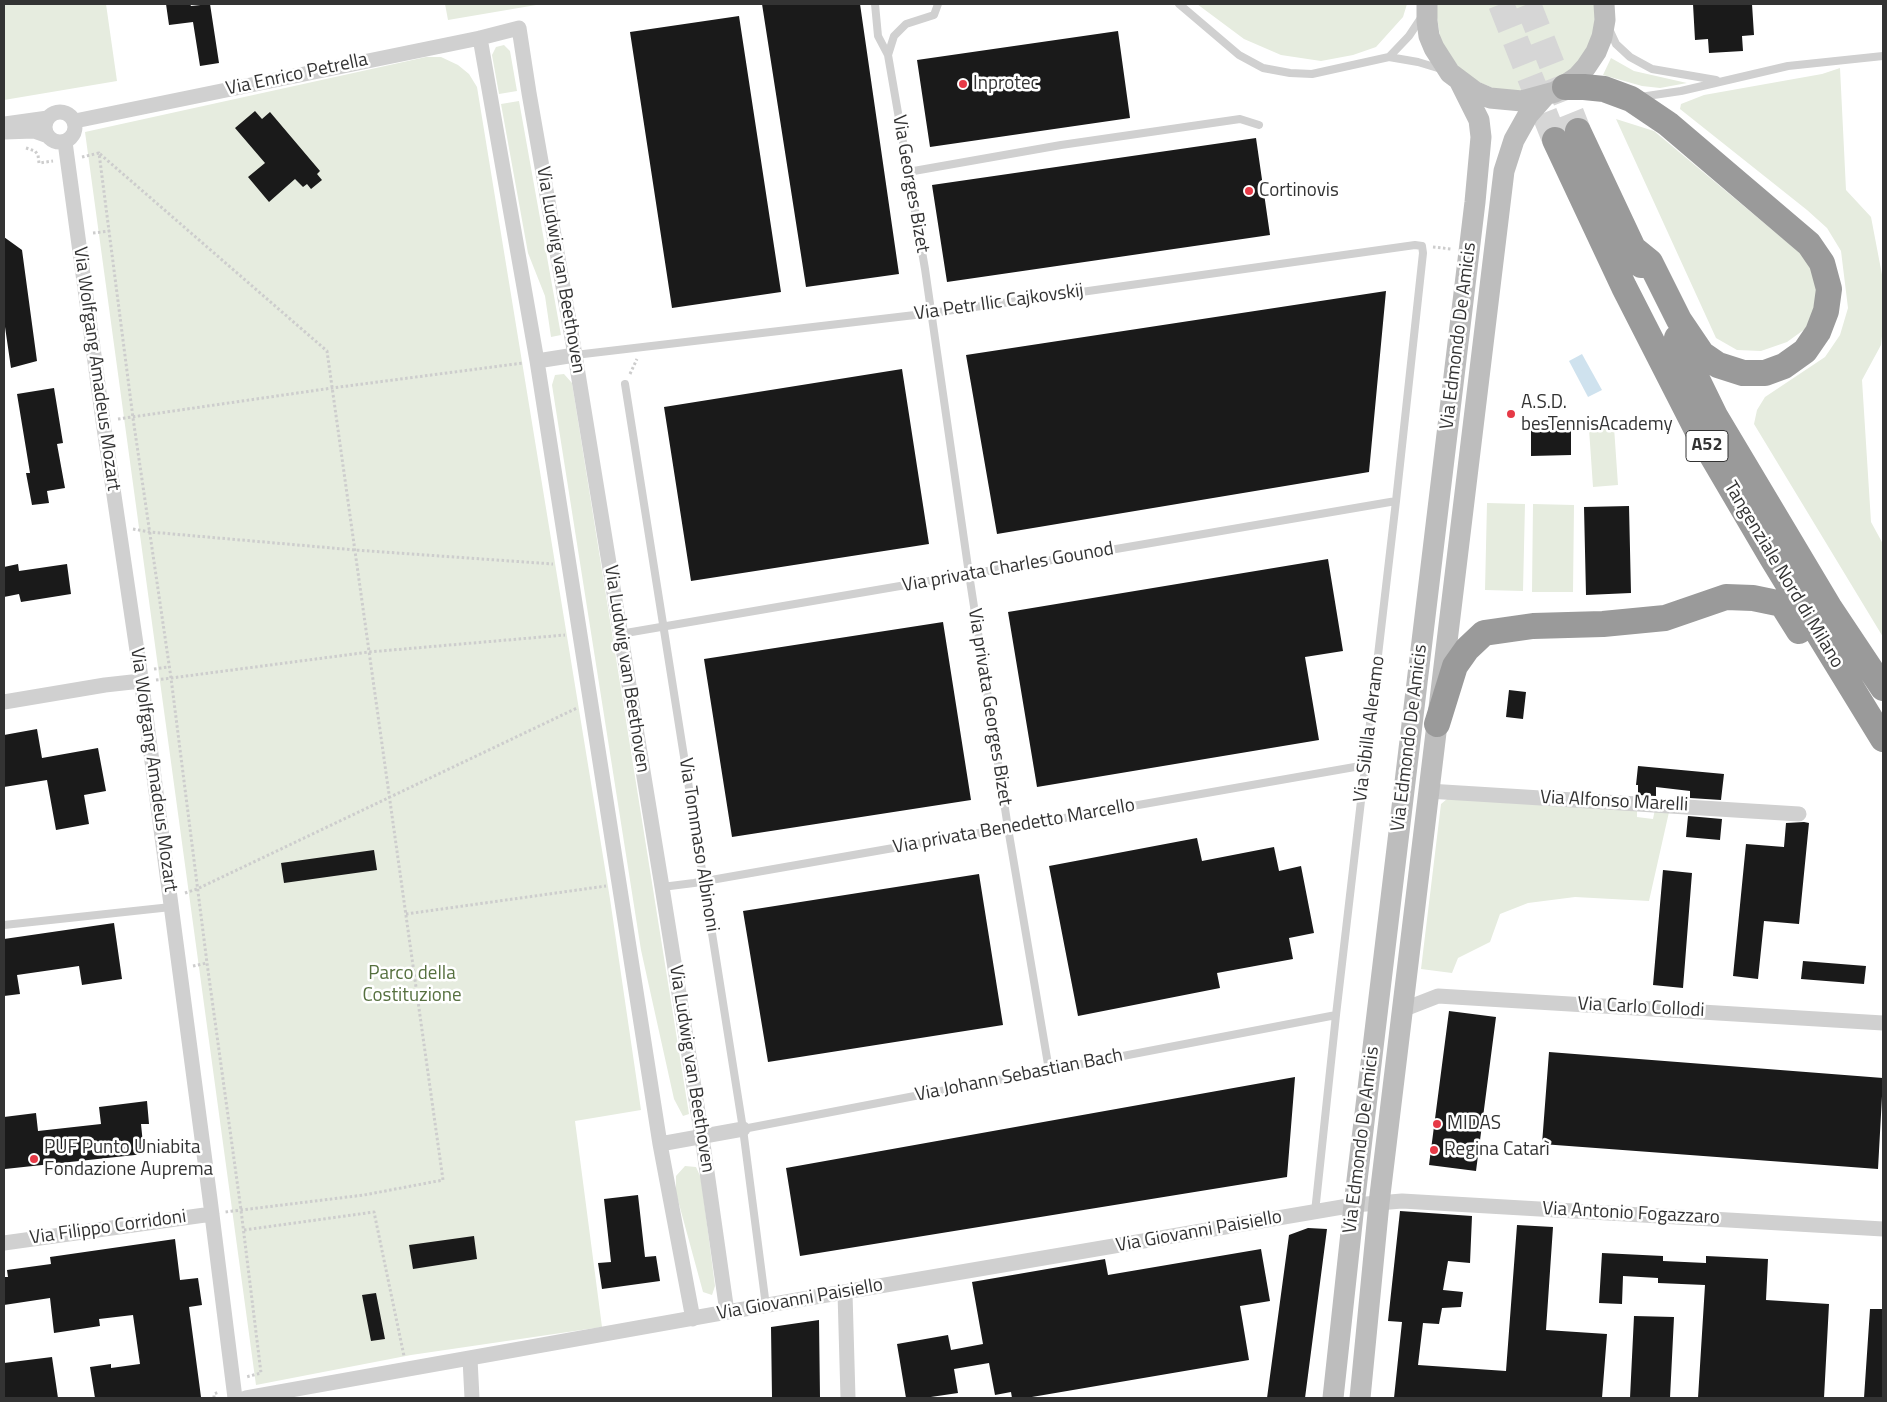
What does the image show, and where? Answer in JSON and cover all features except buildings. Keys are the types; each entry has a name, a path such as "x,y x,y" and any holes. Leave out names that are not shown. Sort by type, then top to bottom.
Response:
{"highway":[{"path":"1554,92 1584,86 1604,89 1631,99 1668,124 1809,244 1822,263 1829,289 1826,311 1818,332 1805,351 1784,366 1765,373 1743,373 1718,365 1702,354 1679,320 1650,262 1634,250"},
{"name":"Tangenziale Nord di Milano","path":"1882,736 1772,558 1698,432 1624,286 1566,136 1634,250 1715,416 1829,607 1883,688"},
{"path":"1436,724 1455,666 1467,649 1484,633 1534,626 1603,624 1665,618 1726,597 1753,598 1782,604 1861,729 1882,736"}],"main road":[{"name":"Via Edmondo De Amicis","path":"1333,1398 1354,1205 1469,250 1480,137 1479,120 1455,77 1434,48 1429,36 1427,5"},
{"name":"Via Edmondo De Amicis","path":"1360,1398 1379,1203 1504,171 1514,140 1528,116 1554,92 1586,68 1596,52 1602,37 1604,12"},
{"path":"1455,77 1474,91 1490,98 1506,101 1522,101 1554,92"}],"street":[{"name":"Via Enrico Petrella","path":"75,121 480,38 519,28"},
{"name":"Via Ludwig van Beethoven","path":"519,28 575,355 662,887 702,1137 727,1312"},
{"name":"Via Ludwig van Beethoven","path":"480,38 537,361 660,1144 694,1319"},
{"path":"6,129 34,131 53,140 65,142 75,134 75,121 71,115 66,112 53,113 48,118 45,126 48,136"},
{"path":"6,129 48,118"},
{"name":"Via Wolfgang Amadeus Mozart","path":"65,142 171,902 235,1398"},
{"path":"537,361 575,355"},
{"path":"4,702 105,685 141,682"},
{"name":"Via Alfonso Marelli","path":"1428,791 1799,814"},
{"name":"Via Carlo Collodi","path":"1402,1010 1438,996 1883,1023"},
{"name":"Via Johann Sebastian Bach","path":"660,1144 743,1129"},
{"name":"Via Antonio Fogazzaro","path":"1354,1205 1402,1201 1883,1230"},
{"name":"Via Giovanni Paisiello","path":"246,1398 727,1312 1354,1205"},
{"name":"Via Filippo Corridoni","path":"4,1243 212,1214"},
{"path":"846,1293 848,1398"},
{"path":"470,1359 472,1398"}],"lane":[{"name":"Via Georges Bizet","path":"875,4 878,36 888,55 932,313"},
{"path":"888,55 894,36 906,24 934,15 938,4"},
{"path":"1179,4 1239,55 1263,68 1290,73 1312,74 1389,57 1433,66 1455,77"},
{"path":"1389,57 1409,36 1427,5"},
{"path":"1604,12 1616,44 1630,57 1652,69 1721,81"},
{"path":"1631,99 1681,91 1788,66 1883,56"},
{"path":"908,172 1061,144 1240,119 1259,125"},
{"name":"Via Petr Ilic Cajkovskij","path":"575,355 932,313 1405,246 1422,246"},
{"name":"Via Sibilla Aleramo","path":"1315,1212 1396,501 1423,253 1422,246"},
{"name":"Via privata Georges Bizet","path":"932,313 969,574 1008,828 1049,1070"},
{"name":"Via Tommaso Albinoni","path":"625,384 743,1129 766,1306"},
{"name":"Via privata Charles Gounod","path":"620,634 1396,501"},
{"name":"Via privata Benedetto Marcello","path":"662,887 1366,765"},
{"path":"4,925 171,902"},
{"name":"Via Johann Sebastian Bach","path":"743,1129 1336,1015"}],"path":[{"path":"6,129 15,146 35,151 38,155 39,163 99,153"},
{"path":"99,153 327,351 443,1180 364,1195 212,1214"},
{"path":"99,153 133,418 171,678 197,889 244,1230 261,1373 221,1383 222,1389 214,1394 214,1398"},
{"path":"1422,246 1469,250"},
{"path":"625,384 642,347"},
{"path":"103,421 537,361"},
{"path":"118,526 150,532 355,550 569,565"},
{"path":"141,682 370,652 580,634"},
{"path":"171,902 579,707 591,704"},
{"path":"406,914 619,884"},
{"path":"244,1230 374,1212 406,1369"}],"green space":[{"path":"4,4 106,4 117,81 4,100"},
{"path":"445,4 542,4 448,20"},
{"path":"1197,4 1407,4 1403,17 1376,47 1353,55 1321,61 1281,55 1244,39"},
{"path":"1435,4 1596,4 1595,30 1587,50 1576,67 1542,89 1502,92 1465,76 1441,43"},
{"path":"504,45 510,51 517,91 499,94 492,55 496,47"},
{"name":"Parco della Costituzione","path":"426,57 441,57 458,65 469,74 477,87 610,899 641,1110 575,1121 602,1327 411,1355 256,1385 85,132"},
{"path":"1611,58 1634,71 1687,83 1660,88 1642,86 1603,75"},
{"path":"1840,68 1846,190 1871,217 1883,280 1881,345 1862,380 1871,522 1883,544 1883,637 1754,424 1757,410 1765,397 1825,357 1840,335 1848,308 1841,251 1827,228 1807,210 1680,109 1681,104 1704,95 1822,74"},
{"path":"519,101 561,335 551,337 545,296 528,253 501,104"},
{"path":"1616,119 1654,131 1812,263 1818,286 1816,309 1805,329 1787,342 1761,351 1737,350 1716,338"},
{"path":"564,374 572,383 689,1114 683,1116 674,1099 641,950 552,385 555,375"},
{"path":"1614,427 1618,485 1593,487 1589,429"},
{"path":"1487,503 1525,504 1523,591 1485,590"},
{"path":"1533,504 1574,505 1573,592 1532,592"},
{"path":"1447,799 1637,808 1637,817 1653,819 1655,809 1669,812 1649,901 1575,897 1528,903 1500,914 1490,942 1458,958 1452,973 1421,969 1441,804"},
{"path":"685,1166 696,1167 701,1178 715,1286 712,1295 703,1292 676,1193 676,1176"}],"water":[{"path":"1582,354 1602,390 1588,397 1569,361"}],"tunnel":[{"path":"1501,4 1555,140"},
{"path":"1528,4 1578,131"}],"place":[{"name":"Inprotec","path":"963,84"},
{"name":"Cortinovis","path":"1249,191"},
{"name":"A.S.D. besTennisAcademy","path":"1511,414"},
{"name":"MIDAS","path":"1437,1124"},
{"name":"Regina Catarì","path":"1434,1150"},
{"name":"PUF Punto Uniabita Fondazione Auprema","path":"34,1159"}]}
